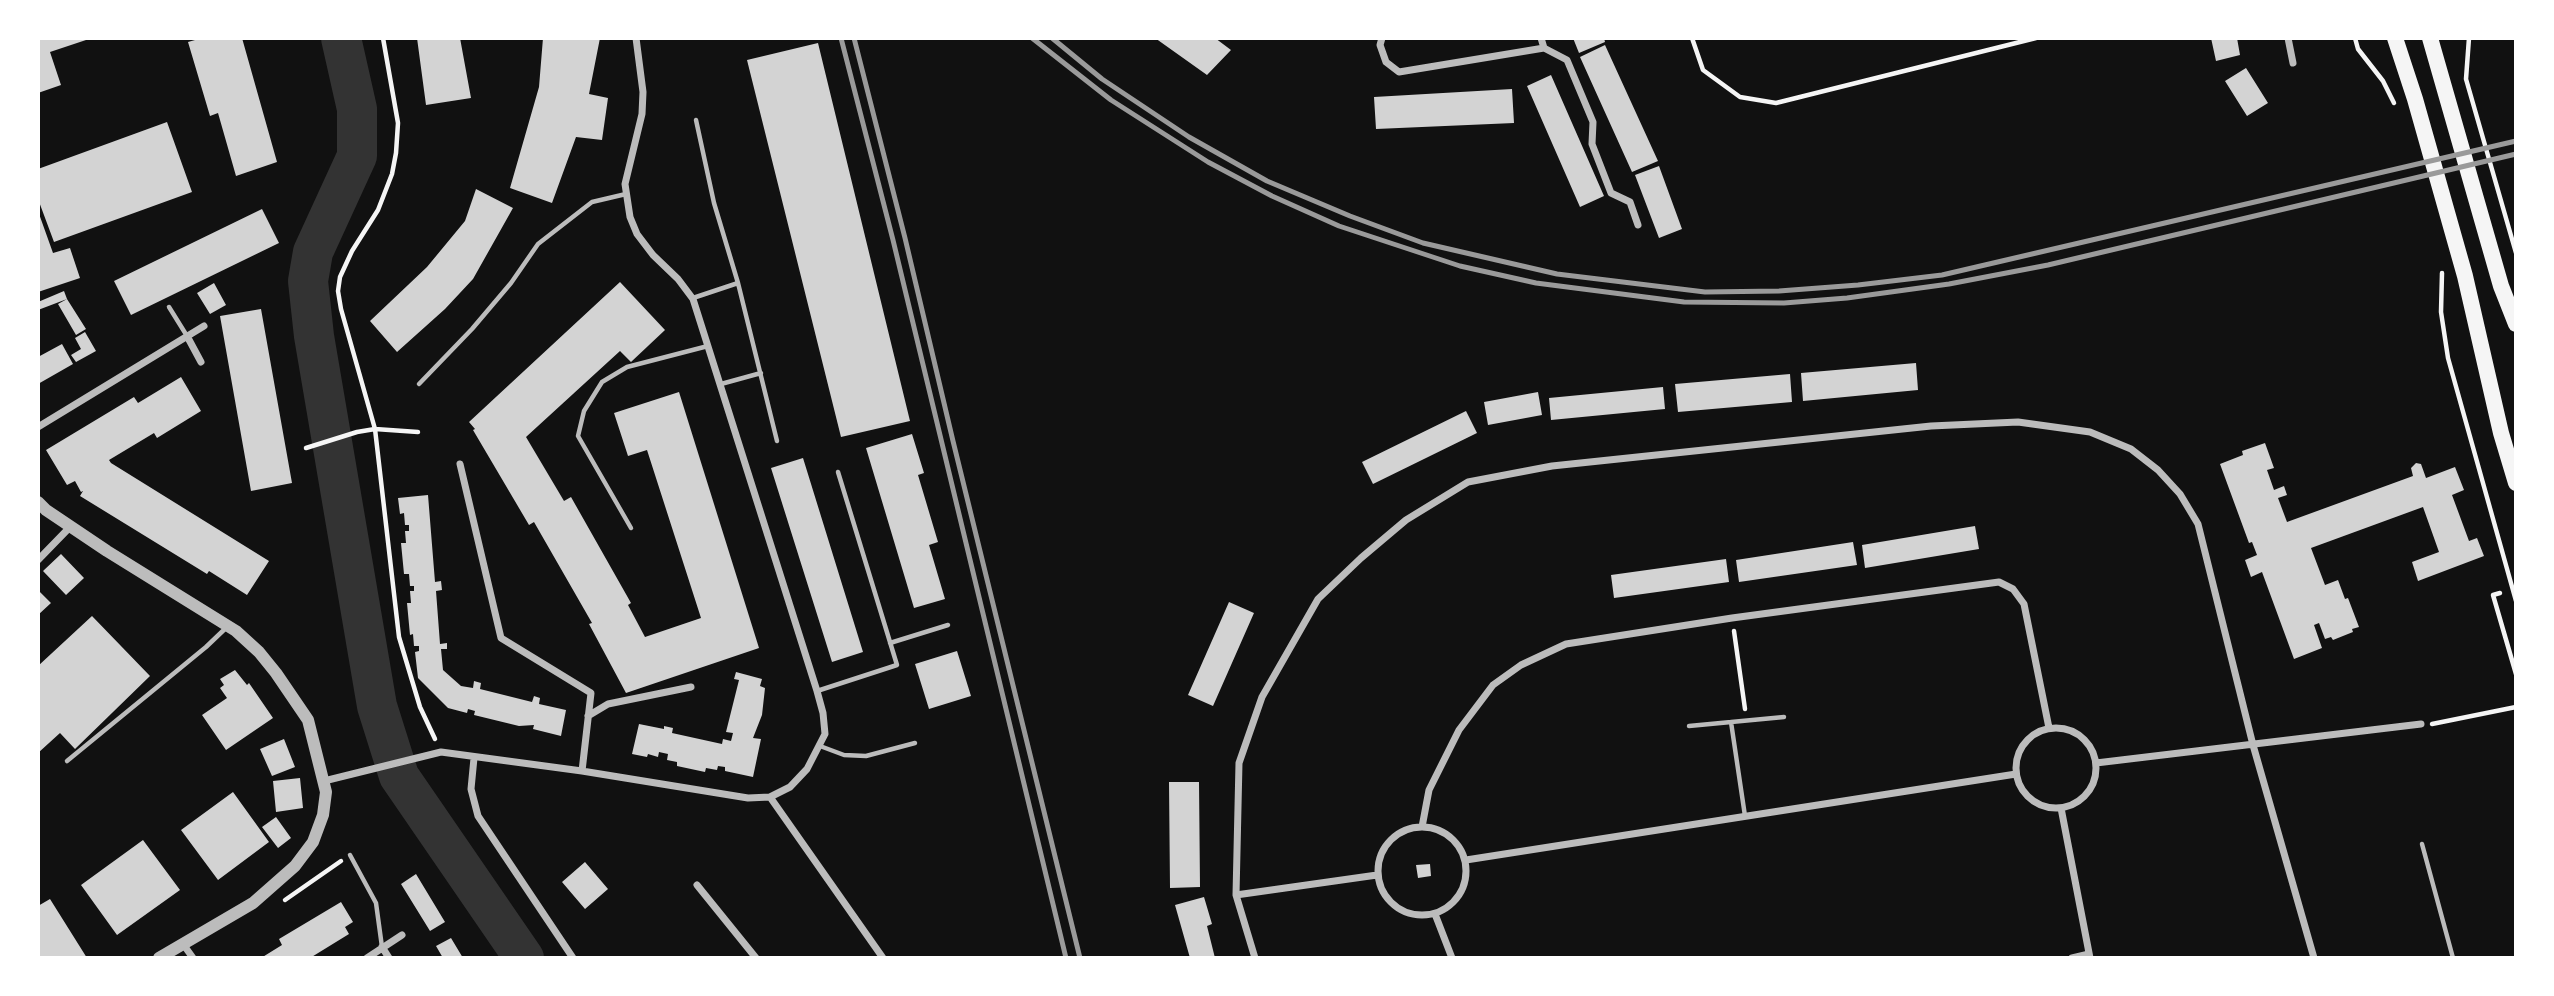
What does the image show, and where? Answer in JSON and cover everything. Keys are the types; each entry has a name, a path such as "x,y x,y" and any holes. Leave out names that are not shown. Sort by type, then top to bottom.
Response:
{"highway":[{"path":"2395,38 2465,276 2515,483"},
{"path":"2430,38 2501,286 2515,324"}],"street":[{"path":"324,781 442,752 748,798 770,797 790,788 807,769 820,746 825,734 817,691 709,345 692,299 637,234 630,217 625,184 629,158 642,114 642,71 636,38"},
{"path":"1381,38 1380,45 1386,62 1399,72 1544,48 1567,60 1593,122 1592,144 1611,193 1630,202 1638,225"},
{"path":"1541,38 1544,48"},
{"path":"2288,38 2293,62"},
{"path":"38,428 204,326"},
{"path":"187,336 201,362"},
{"path":"1255,957 1236,895 1239,762 1262,697 1318,599 1406,520 1468,482 1552,466 1931,426 2018,422 2090,432 2131,449 2158,470 2180,494 2198,524 2253,745 2314,957"},
{"path":"460,464 501,638 591,694 582,771"},
{"path":"38,502 46,510 228,626 259,652 308,719 326,792 323,815 313,842 295,866 253,903 159,957"},
{"path":"38,560 71,526"},
{"path":"1422,827 1429,790 1460,730 1493,685 1521,664 1566,644 1732,618 1999,582 2013,589 2024,604 2049,728"},
{"path":"588,716 608,704 691,687"},
{"path":"2096,763 2421,724"},
{"path":"2049,728 2062,728 2085,740 2096,763 2092,787 2073,805 2061,808 2046,807 2032,801 2021,789 2016,774 2016,758 2023,744 2034,733 2049,728"},
{"path":"474,758 471,789 478,817 573,957"},
{"path":"1466,860 2016,774"},
{"path":"770,797 883,957"},
{"path":"2061,808 2090,956 2073,957"},
{"path":"1422,827 1437,829 1461,849 1466,860 1466,876 1462,891 1454,902 1435,914 1420,916 1405,913 1392,904 1382,892 1377,875 1379,859 1387,844 1399,833 1422,827"},
{"path":"1236,895 1377,875"},
{"path":"697,885 756,957"},
{"path":"1435,914 1452,957"},
{"path":"366,957 402,935"},
{"path":"183,944 192,957"},
{"path":"382,947 389,957"}],"lane":[{"path":"696,120 714,203 738,283 777,441"},
{"path":"419,384 472,329 511,283 538,244 592,202 626,194"},
{"path":"692,299 738,283"},
{"path":"169,307 187,336"},
{"path":"631,528 578,436 584,411 602,382 627,367 709,345"},
{"path":"721,384 761,373"},
{"path":"817,691 897,665 838,472"},
{"path":"890,643 948,625"},
{"path":"67,761 228,626"},
{"path":"1689,726 1784,718"},
{"path":"1731,722 1745,816"},
{"path":"820,746 844,755 866,756 915,743"},
{"path":"2422,844 2453,957"},
{"path":"350,855 376,903 382,947"}],"path":[{"path":"383,38 398,123 396,153 392,174 378,210 352,251 340,277 338,291 375,429 382,510 399,637 420,707 442,752"},
{"path":"1692,38 1703,70 1740,97 1776,103 2036,38"},
{"path":"2356,38 2358,49 2383,81 2396,105"},
{"path":"2469,38 2466,79 2515,253"},
{"path":"2443,277 2441,312 2448,358 2515,601"},
{"path":"306,448 375,429 418,432"},
{"path":"2500,593 2491,595 2515,674"},
{"path":"1732,618 1746,721"},
{"path":"2421,724 2428,725 2515,707"},
{"path":"285,900 350,855"}],"building":[{"path":"38,38 89,39 50,52 61,85 38,93"},
{"path":"195,38 242,38 277,162 236,176 218,113 210,116 188,42"},
{"path":"417,38 460,38 471,98 426,105"},
{"path":"543,38 600,38 589,94 608,98 602,140 576,137 552,203 510,188 539,87"},
{"path":"1155,38 1215,38 1231,50 1207,75"},
{"path":"1573,38 1604,38 1605,42 1579,53"},
{"path":"2211,38 2237,38 2240,55 2216,61"},
{"path":"818,43 910,421 841,437 747,60"},
{"path":"1605,45 1658,161 1632,172 1580,57"},
{"path":"2246,68 2268,103 2247,116 2225,81"},
{"path":"1551,75 1604,196 1580,207 1527,86"},
{"path":"1512,89 1514,123 1376,129 1374,97"},
{"path":"167,122 192,192 54,242 38,199 38,169"},
{"path":"1659,166 1682,229 1659,238 1635,175"},
{"path":"476,189 513,208 473,279 445,309 397,352 370,321 427,267 465,221"},
{"path":"262,209 279,243 131,315 114,281"},
{"path":"38,211 53,253 70,248 80,278 38,292"},
{"path":"620,282 665,330 631,362 620,351 526,437 564,501 571,497 631,603 628,605 645,637 701,618 647,450 628,456 614,413 679,392 759,648 626,693 589,624 592,623 534,522 529,525 469,422"},
{"path":"214,283 226,305 210,314 197,293"},
{"path":"64,291 67,299 38,310 38,302"},
{"path":"67,299 86,329 76,335 58,304"},
{"path":"261,309 292,483 251,491 220,316"},
{"path":"85,332 96,351 76,362 71,355 81,349 75,338"},
{"path":"62,344 73,364 38,384 38,357"},
{"path":"1916,363 1918,390 1803,401 1801,373"},
{"path":"1790,374 1792,402 1678,412 1675,384"},
{"path":"181,377 201,411 157,438 154,433 109,460 269,561 247,595 209,571 207,574 80,496 83,491 81,492 75,481 67,485 46,450 134,397 138,403"},
{"path":"1663,387 1665,409 1551,420 1549,398"},
{"path":"1538,392 1542,415 1488,425 1484,402"},
{"path":"1466,411 1477,433 1373,484 1362,462"},
{"path":"912,434 924,473 918,475 938,542 929,545 945,599 914,608 866,448"},
{"path":"2265,443 2274,468 2267,470 2274,490 2284,486 2287,495 2278,498 2287,522 2413,476 2411,468 2416,463 2421,464 2426,478 2455,467 2464,490 2452,495 2469,541 2477,538 2484,556 2418,581 2412,562 2439,552 2423,507 2311,548 2325,585 2338,580 2359,627 2333,640 2331,637 2325,639 2319,623 2314,625 2322,648 2294,659 2262,572 2251,577 2245,560 2257,555 2252,542 2249,543 2220,464 2243,455 2242,451"},
{"path":"803,458 863,652 832,662 771,468"},
{"path":"428,495 435,582 441,581 442,590 436,591 440,644 447,643 447,649 441,649 443,670 461,686 473,688 474,681 481,683 480,689 532,702 534,696 540,698 539,704 566,710 561,736 533,729 534,725 519,726 474,715 475,711 468,709 467,713 448,708 418,678 415,652 419,651 419,646 414,646 413,634 410,635 407,603 411,603 410,591 414,591 414,586 410,586 409,574 404,574 401,543 406,543 405,531 409,531 409,525 405,525 404,513 400,514 398,498"},
{"path":"1975,526 1979,549 1865,568 1862,545"},
{"path":"1853,542 1857,565 1739,582 1736,560"},
{"path":"61,554 84,578 66,595 43,571"},
{"path":"1726,559 1729,582 1614,598 1611,575"},
{"path":"38,590 51,603 38,615"},
{"path":"1229,602 1254,613 1213,706 1188,695"},
{"path":"92,616 150,676 75,749 60,733 38,753 38,666"},
{"path":"957,651 971,696 929,709 915,664"},
{"path":"235,670 247,685 249,683 273,718 226,750 202,715 227,698 220,688 224,685 220,679"},
{"path":"736,672 762,679 760,686 765,688 762,715 753,738 761,739 753,777 725,771 725,767 718,766 717,770 706,768 705,772 677,766 677,762 667,760 668,754 659,752 658,757 632,754 639,724 673,728 672,733 722,744 723,739 731,741 733,733 726,732 739,680 734,679"},
{"path":"284,739 295,767 272,776 260,749"},
{"path":"300,778 303,808 276,812 273,781"},
{"path":"1169,782 1199,782 1200,887 1170,888"},
{"path":"233,792 269,842 218,880 181,830"},
{"path":"276,817 291,838 278,848 262,827"},
{"path":"143,840 180,890 117,935 81,885"},
{"path":"585,862 608,889 585,909 562,882"},
{"path":"1430,864 1431,876 1418,878 1416,865"},
{"path":"416,874 445,922 430,931 401,884"},
{"path":"1204,897 1212,924 1207,926 1215,958 1190,958 1175,905"},
{"path":"50,899 87,958 38,958 38,906"},
{"path":"341,902 353,922 345,927 349,934 310,958 261,958 282,945 279,939"},
{"path":"451,938 463,958 443,958 436,946"}],"waterway":[{"path":"341,38 357,109 357,156 313,252 308,281 314,336 377,706 399,776 524,958"}],"railway":[{"path":"841,38 893,240 1066,958"},
{"path":"854,38 1080,958"},
{"path":"1032,38 1111,100 1208,162 1272,196 1339,226 1460,266 1536,283 1684,302 1784,303 1847,298 1949,284 2048,265 2516,154"},
{"path":"1052,38 1102,79 1189,137 1267,181 1350,216 1423,243 1557,274 1705,292 1779,291 1942,275 2516,141"}]}
